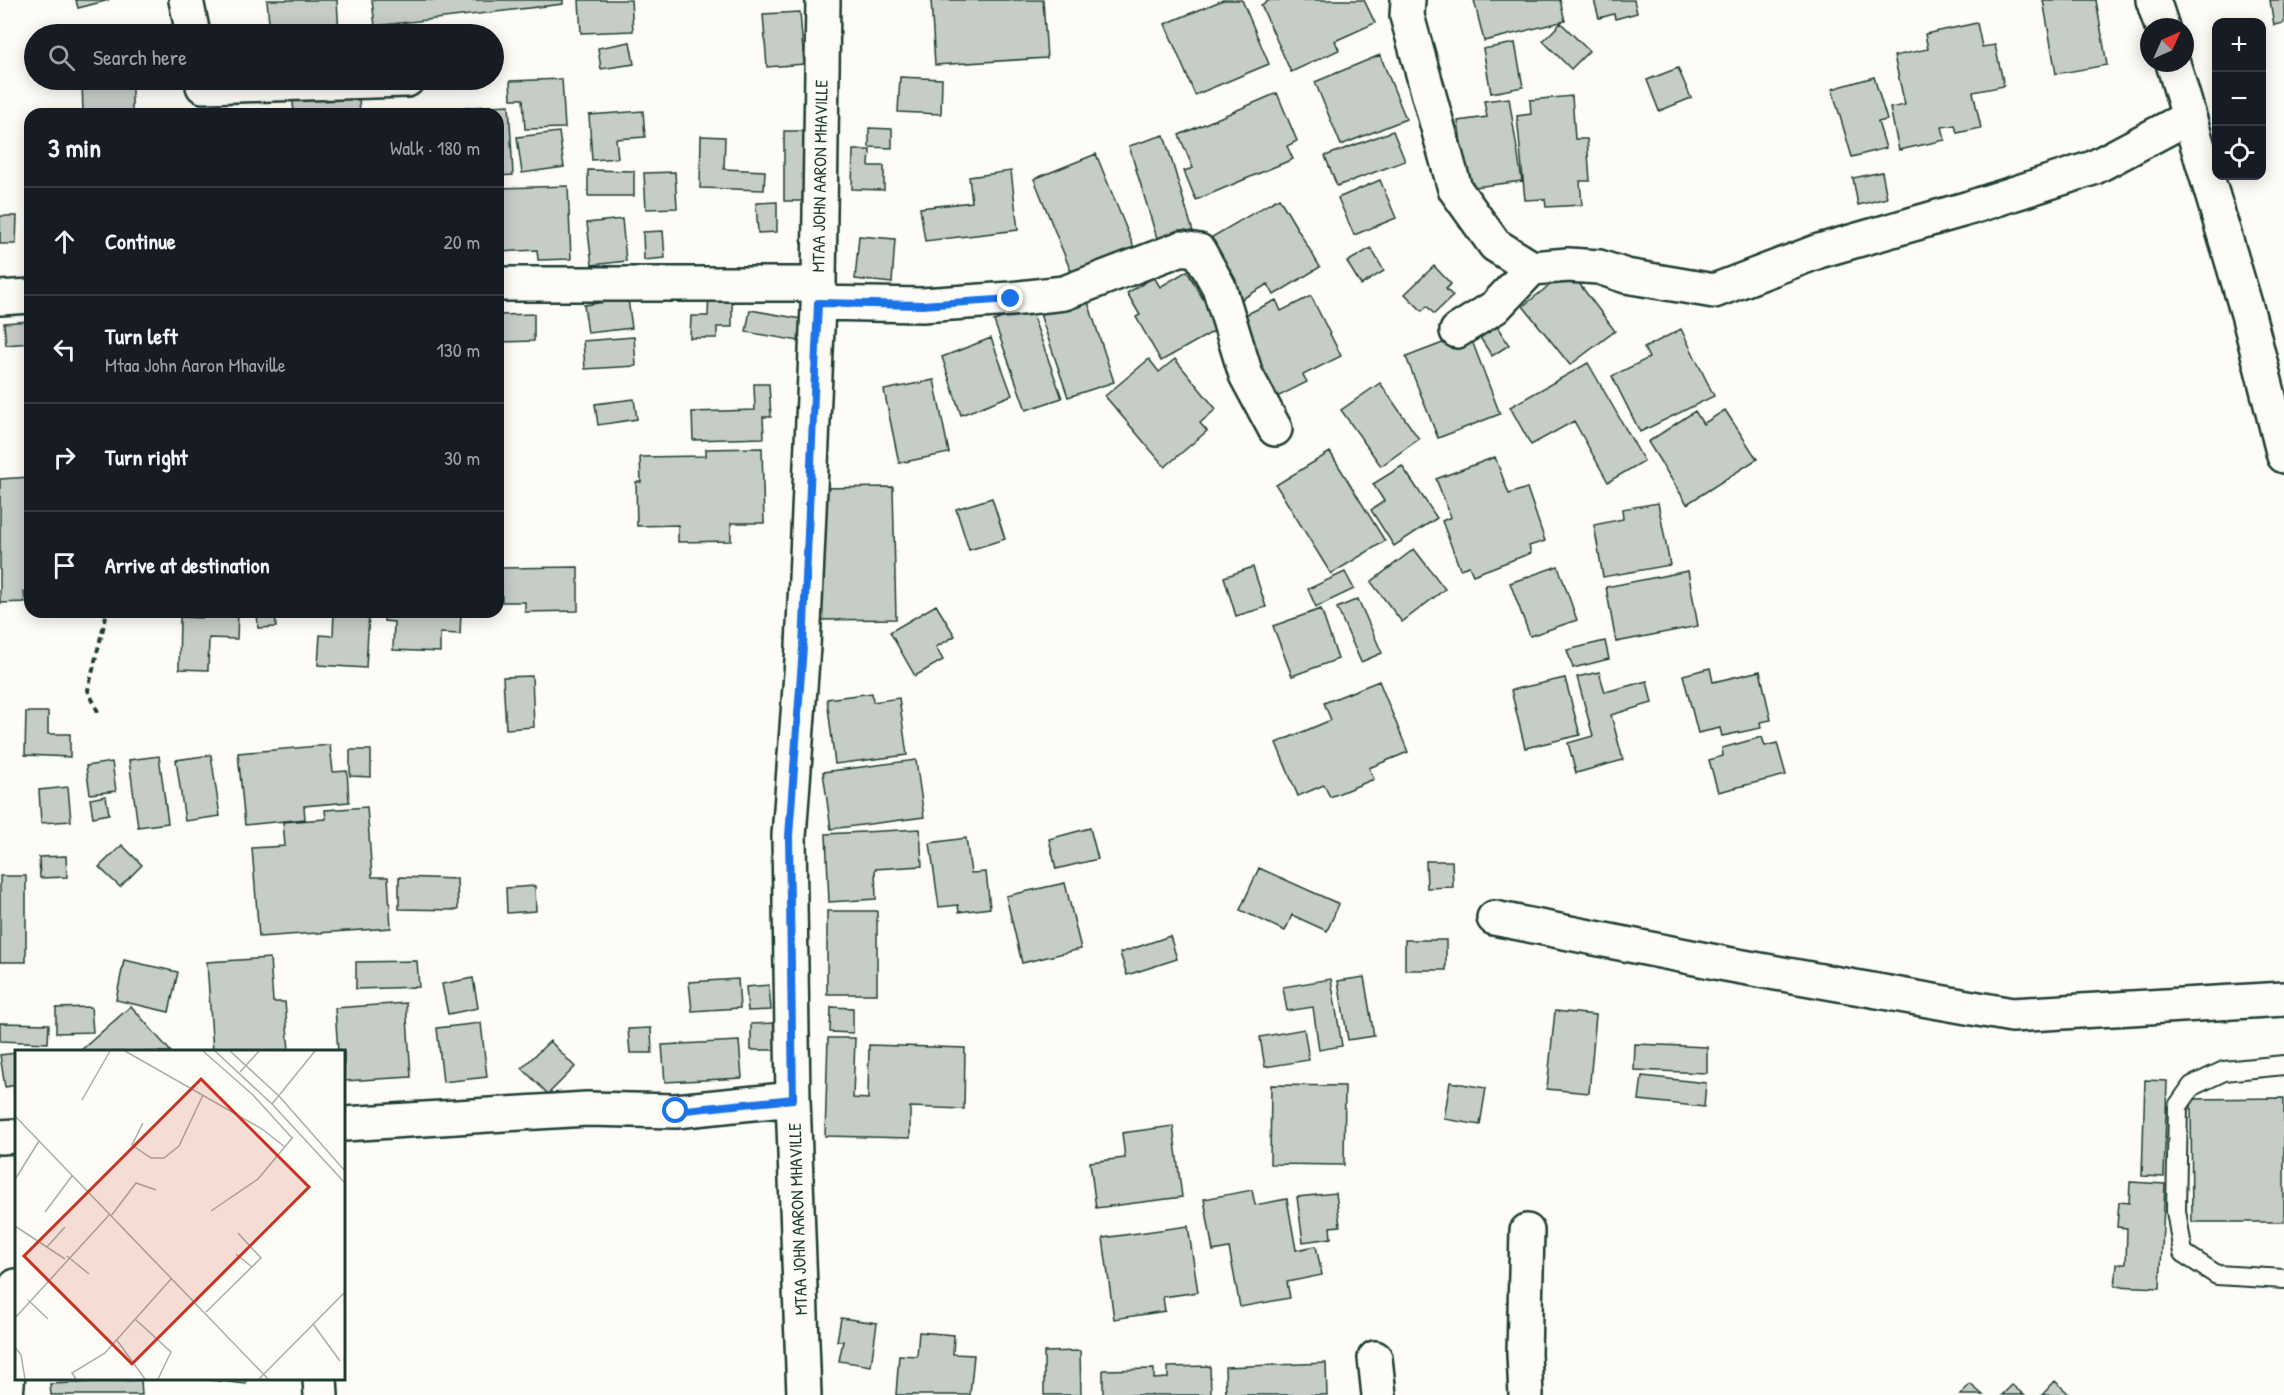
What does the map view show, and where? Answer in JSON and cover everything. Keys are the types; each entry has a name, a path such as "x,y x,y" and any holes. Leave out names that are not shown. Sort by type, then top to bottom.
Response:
{"street":[{"path":"186,0 191,24"},
{"name":"MTAA JOHN AARON MHAVILLE","path":"804,1395 793,1099 789,836 803,647 819,294 823,0"},
{"path":"1408,0 1407,16 1455,189 1495,245 1532,268 1568,265 1599,267 1626,276 1714,291 1819,251 1969,208 2092,168 2189,117"},
{"path":"2153,0 2159,18"},
{"path":"2176,72 2248,314 2284,456"},
{"path":"204,93 251,90"},
{"path":"504,284 819,294 922,305 1064,293 1175,251 1194,249 1199,251 1219,287 1246,375 1275,429"},
{"path":"1457,331 1495,307 1532,268"},
{"path":"0,298 24,296"},
{"path":"1494,918 1726,964 2012,1015 2284,999"},
{"path":"345,1124 587,1109 676,1111 793,1099"},
{"path":"0,1137 15,1136"},
{"path":"1526,1395 1524,1354 1527,1231"},
{"path":"6,1395 15,1297"},
{"path":"1375,1358 1379,1395"},
{"path":"320,1380 321,1395"}],"lane":[{"path":"2284,1065 2224,1071 2193,1086 2178,1106 2176,1211 2182,1253 2217,1275 2284,1280"}],"path":[{"path":"98,712 88,690 106,618"}],"building":[{"path":"76,0 109,0 78,8"},
{"path":"267,0 337,0 338,24 269,24"},
{"path":"372,0 563,0 563,4 392,24 375,24"},
{"path":"579,0 631,0 633,31 581,33"},
{"path":"931,0 1043,0 1047,58 935,65"},
{"path":"1223,0 1242,0 1269,64 1195,95 1165,24"},
{"path":"1270,0 1364,0 1375,23 1335,41 1339,50 1291,72 1261,5"},
{"path":"1474,0 1560,0 1565,21 1484,41"},
{"path":"1594,0 1634,0 1637,13 1615,19 1614,14 1599,18"},
{"path":"2043,0 2096,0 2107,65 2056,74"},
{"path":"2270,0 2284,0 2284,23 2274,25"},
{"path":"800,12 804,64 767,67 763,14"},
{"path":"1561,23 1589,51 1571,69 1543,41"},
{"path":"1977,23 1982,47 1995,45 2004,86 1973,92 1981,128 1957,133 1955,125 1942,127 1945,140 1899,150 1890,108 1905,105 1894,56 1928,49 1925,34"},
{"path":"630,42 634,64 601,69 598,48"},
{"path":"1515,43 1523,87 1491,93 1483,49"},
{"path":"1380,55 1406,119 1341,145 1315,82"},
{"path":"1678,68 1691,98 1659,111 1647,80"},
{"path":"900,77 942,79 941,114 898,112"},
{"path":"1874,77 1887,120 1878,122 1886,148 1852,157 1832,89"},
{"path":"562,79 565,128 525,129 523,99 511,99 510,81"},
{"path":"82,90 132,90 132,108 83,108"},
{"path":"292,90 358,90 360,108 294,108"},
{"path":"1277,93 1297,141 1287,146 1293,159 1196,200 1184,171 1193,168 1179,135"},
{"path":"1572,96 1575,139 1587,139 1590,181 1580,181 1582,205 1546,207 1545,199 1525,200 1517,116 1531,114 1530,100"},
{"path":"1509,98 1522,181 1467,188 1458,121 1487,117 1484,101"},
{"path":"509,105 513,175 504,176 504,108 454,108"},
{"path":"643,111 645,137 616,139 618,158 592,160 589,115"},
{"path":"869,128 892,129 892,148 869,147"},
{"path":"784,131 814,131 814,201 784,201"},
{"path":"1393,131 1405,161 1337,186 1325,156"},
{"path":"559,132 564,167 522,173 517,137"},
{"path":"1164,135 1194,235 1159,245 1129,146"},
{"path":"701,136 725,137 724,169 765,171 764,190 700,188"},
{"path":"853,150 870,150 869,166 884,166 884,190 852,189"},
{"path":"1096,154 1135,250 1072,274 1034,179"},
{"path":"588,170 634,171 634,196 588,196"},
{"path":"1011,171 1018,230 925,241 920,208 972,202 969,177"},
{"path":"675,172 677,208 646,209 644,173"},
{"path":"1882,172 1887,198 1858,205 1853,178"},
{"path":"1380,180 1396,218 1354,235 1338,198"},
{"path":"568,186 571,259 538,260 537,250 504,252 504,188"},
{"path":"1279,198 1320,267 1274,295 1268,284 1242,299 1207,240"},
{"path":"777,202 777,232 758,233 756,203"},
{"path":"0,216 17,216 16,244 0,244"},
{"path":"622,219 626,261 592,265 587,223"},
{"path":"663,231 665,258 644,260 643,232"},
{"path":"859,236 895,239 892,283 855,279"},
{"path":"1371,248 1384,271 1361,285 1347,262"},
{"path":"1434,266 1451,284 1446,289 1453,296 1434,314 1427,306 1422,311 1405,294"},
{"path":"1569,270 1615,331 1570,365 1523,306"},
{"path":"1187,271 1220,328 1161,361 1136,317 1140,315 1127,293 1154,277 1160,287"},
{"path":"709,287 732,287 732,327 717,327 717,338 690,338 691,316 708,316"},
{"path":"1311,296 1341,356 1303,375 1307,382 1269,401 1243,316 1276,300 1281,311"},
{"path":"628,299 632,328 588,333 584,305"},
{"path":"1087,299 1114,382 1068,397 1040,314"},
{"path":"1030,308 1062,398 1026,410 994,321"},
{"path":"750,310 802,319 799,341 746,332"},
{"path":"534,314 534,341 504,342 504,315"},
{"path":"24,321 24,344 6,345 4,323"},
{"path":"1496,325 1509,345 1492,356 1479,336"},
{"path":"1681,329 1714,396 1640,432 1612,376 1649,358 1644,348"},
{"path":"1469,333 1500,414 1438,438 1406,357"},
{"path":"634,337 636,366 585,369 583,341"},
{"path":"991,338 1012,395 961,415 942,357"},
{"path":"1149,359 1159,372 1175,359 1216,409 1200,423 1207,431 1165,467 1105,396"},
{"path":"1588,363 1644,461 1608,482 1574,421 1531,445 1510,407"},
{"path":"934,380 949,453 899,463 884,390"},
{"path":"1380,383 1419,439 1381,466 1341,410"},
{"path":"754,384 769,384 771,417 763,417 764,438 693,440 692,412 755,410"},
{"path":"634,399 637,419 598,425 595,404"},
{"path":"1725,410 1757,459 1687,504 1648,442 1695,411 1703,424"},
{"path":"762,448 764,523 731,523 731,541 678,542 678,525 637,526 636,482 641,482 640,457 706,456 706,449"},
{"path":"1330,452 1385,541 1331,574 1276,485"},
{"path":"1495,457 1509,494 1527,488 1545,541 1529,546 1531,553 1473,575 1469,566 1460,569 1442,521 1451,517 1436,479"},
{"path":"1402,466 1437,518 1394,546 1371,510 1384,501 1373,484"},
{"path":"24,477 24,602 0,603 0,479"},
{"path":"893,487 896,619 821,620 819,488"},
{"path":"992,498 1005,539 969,550 956,509"},
{"path":"1658,503 1670,565 1603,577 1594,525 1623,519 1622,509"},
{"path":"1414,549 1445,589 1402,622 1371,582"},
{"path":"1558,566 1577,620 1530,636 1510,583"},
{"path":"578,567 578,611 525,612 525,602 504,602 504,568"},
{"path":"1253,567 1266,607 1236,616 1224,577"},
{"path":"1688,571 1698,626 1616,642 1606,587"},
{"path":"1345,572 1354,589 1316,607 1308,589"},
{"path":"1358,599 1382,653 1361,662 1337,608"},
{"path":"936,605 955,636 936,647 943,660 915,676 890,632"},
{"path":"1321,609 1338,659 1292,676 1273,626"},
{"path":"180,618 238,618 237,639 209,638 208,670 179,669"},
{"path":"257,618 275,618 276,627 258,628"},
{"path":"334,618 369,618 366,668 318,665 320,635 333,636"},
{"path":"384,618 461,618 460,634 440,633 440,652 393,650 394,622 384,621"},
{"path":"1605,641 1609,659 1573,668 1567,650"},
{"path":"1710,668 1713,682 1760,671 1771,720 1760,722 1761,728 1722,736 1720,728 1698,733 1683,675"},
{"path":"1599,672 1605,692 1647,681 1652,703 1611,715 1623,760 1576,773 1568,743 1593,736 1577,677"},
{"path":"532,676 534,727 506,729 503,677"},
{"path":"1565,678 1580,735 1525,748 1511,690"},
{"path":"1379,681 1408,752 1369,768 1374,779 1330,797 1324,785 1298,796 1276,743 1331,720 1324,703"},
{"path":"872,693 873,702 899,698 907,755 835,764 827,699"},
{"path":"26,712 48,712 48,734 70,734 70,757 25,755"},
{"path":"1762,737 1765,746 1777,743 1786,775 1718,792 1709,760 1723,756 1722,748"},
{"path":"330,745 333,772 347,771 349,802 304,806 305,819 245,825 238,753"},
{"path":"350,750 371,750 371,777 350,776"},
{"path":"211,755 220,816 185,821 176,760"},
{"path":"159,756 168,823 138,827 129,760"},
{"path":"916,760 924,817 831,829 823,772"},
{"path":"112,762 116,791 90,794 86,766"},
{"path":"68,787 71,821 41,823 39,790"},
{"path":"106,796 109,814 93,817 90,799"},
{"path":"367,807 372,877 388,877 391,928 259,937 252,848 285,846 283,822 326,819 325,810"},
{"path":"1090,828 1098,859 1056,869 1049,839"},
{"path":"920,829 922,866 875,869 876,899 829,902 826,834"},
{"path":"966,838 971,873 986,872 990,908 959,912 958,905 939,907 930,843"},
{"path":"122,845 142,865 120,887 99,867"},
{"path":"66,856 67,877 40,878 39,857"},
{"path":"1426,861 1452,861 1453,887 1427,888"},
{"path":"1259,868 1339,904 1327,931 1292,915 1285,931 1240,910"},
{"path":"0,876 26,876 26,962 0,962"},
{"path":"399,877 457,879 458,910 399,909"},
{"path":"1065,883 1081,949 1022,963 1006,896"},
{"path":"535,886 536,911 507,913 506,888"},
{"path":"827,911 877,911 877,994 827,994"},
{"path":"1170,936 1177,959 1127,975 1120,953"},
{"path":"1405,940 1446,940 1446,970 1405,970"},
{"path":"270,958 273,1002 285,1002 289,1050 213,1050 207,962"},
{"path":"124,960 178,972 169,1012 116,1000"},
{"path":"417,961 419,987 356,989 356,962"},
{"path":"1364,977 1374,1036 1348,1040 1338,981"},
{"path":"473,978 478,1008 448,1014 442,984"},
{"path":"738,979 740,1008 692,1011 689,982"},
{"path":"1331,979 1342,1046 1319,1050 1313,1007 1287,1011 1283,987"},
{"path":"769,985 771,1010 748,1011 746,987"},
{"path":"406,1003 411,1077 345,1081 345,1050 338,1050 335,1008"},
{"path":"131,1006 169,1050 81,1050"},
{"path":"91,1007 93,1032 56,1033 56,1008"},
{"path":"831,1007 853,1008 853,1033 830,1032"},
{"path":"1555,1011 1596,1015 1589,1093 1547,1089"},
{"path":"0,1023 49,1024 48,1043 0,1041"},
{"path":"481,1023 487,1077 443,1082 437,1028"},
{"path":"778,1023 779,1050 751,1050 751,1024"},
{"path":"651,1028 652,1053 630,1053 628,1029"},
{"path":"1304,1029 1309,1060 1265,1067 1260,1037"},
{"path":"828,1038 855,1038 853,1098 868,1099 869,1045 965,1048 964,1109 910,1107 910,1138 825,1136"},
{"path":"550,1041 575,1067 548,1094 522,1068"},
{"path":"739,1041 742,1078 665,1082 662,1045"},
{"path":"1635,1044 1707,1047 1707,1073 1634,1070"},
{"path":"15,1053 15,1085 5,1087 0,1055"},
{"path":"1642,1076 1706,1083 1704,1107 1639,1100"},
{"path":"2145,1080 2167,1081 2164,1177 2142,1176"},
{"path":"1450,1082 1486,1088 1480,1125 1444,1119"},
{"path":"1271,1085 1345,1086 1344,1165 1270,1164"},
{"path":"2284,1098 2284,1222 2192,1222 2191,1099"},
{"path":"1173,1126 1182,1197 1096,1208 1090,1162 1125,1158 1122,1133"},
{"path":"2130,1182 2165,1184 2160,1288 2115,1286 2117,1264 2126,1264 2127,1228 2117,1227 2119,1202 2129,1203"},
{"path":"1252,1190 1255,1205 1287,1199 1296,1250 1316,1246 1322,1275 1287,1282 1290,1298 1240,1307 1229,1248 1213,1251 1204,1199"},
{"path":"1336,1193 1340,1226 1330,1227 1331,1238 1303,1242 1297,1197"},
{"path":"1188,1226 1198,1292 1163,1297 1165,1311 1114,1319 1103,1238"},
{"path":"841,1318 877,1323 871,1366 839,1361 843,1341 837,1341"},
{"path":"919,1332 954,1335 953,1354 974,1355 970,1395 896,1395 899,1355 917,1356"},
{"path":"1080,1351 1081,1395 1044,1395 1044,1352"},
{"path":"1326,1363 1327,1395 1226,1395 1225,1367"},
{"path":"1210,1366 1211,1395 1103,1395 1103,1370 1154,1369 1154,1379 1168,1378 1168,1367"},
{"path":"141,1380 142,1395 51,1395 50,1384"},
{"path":"209,1380 246,1380 246,1384"},
{"path":"2055,1381 2070,1395 2042,1395"},
{"path":"1970,1384 1983,1395 1960,1395"},
{"path":"2012,1385 2024,1395 2002,1395"}],"route":[{"path":"676,1111 793,1099 789,836 803,647 818,303 922,305 1011,299"}]}
